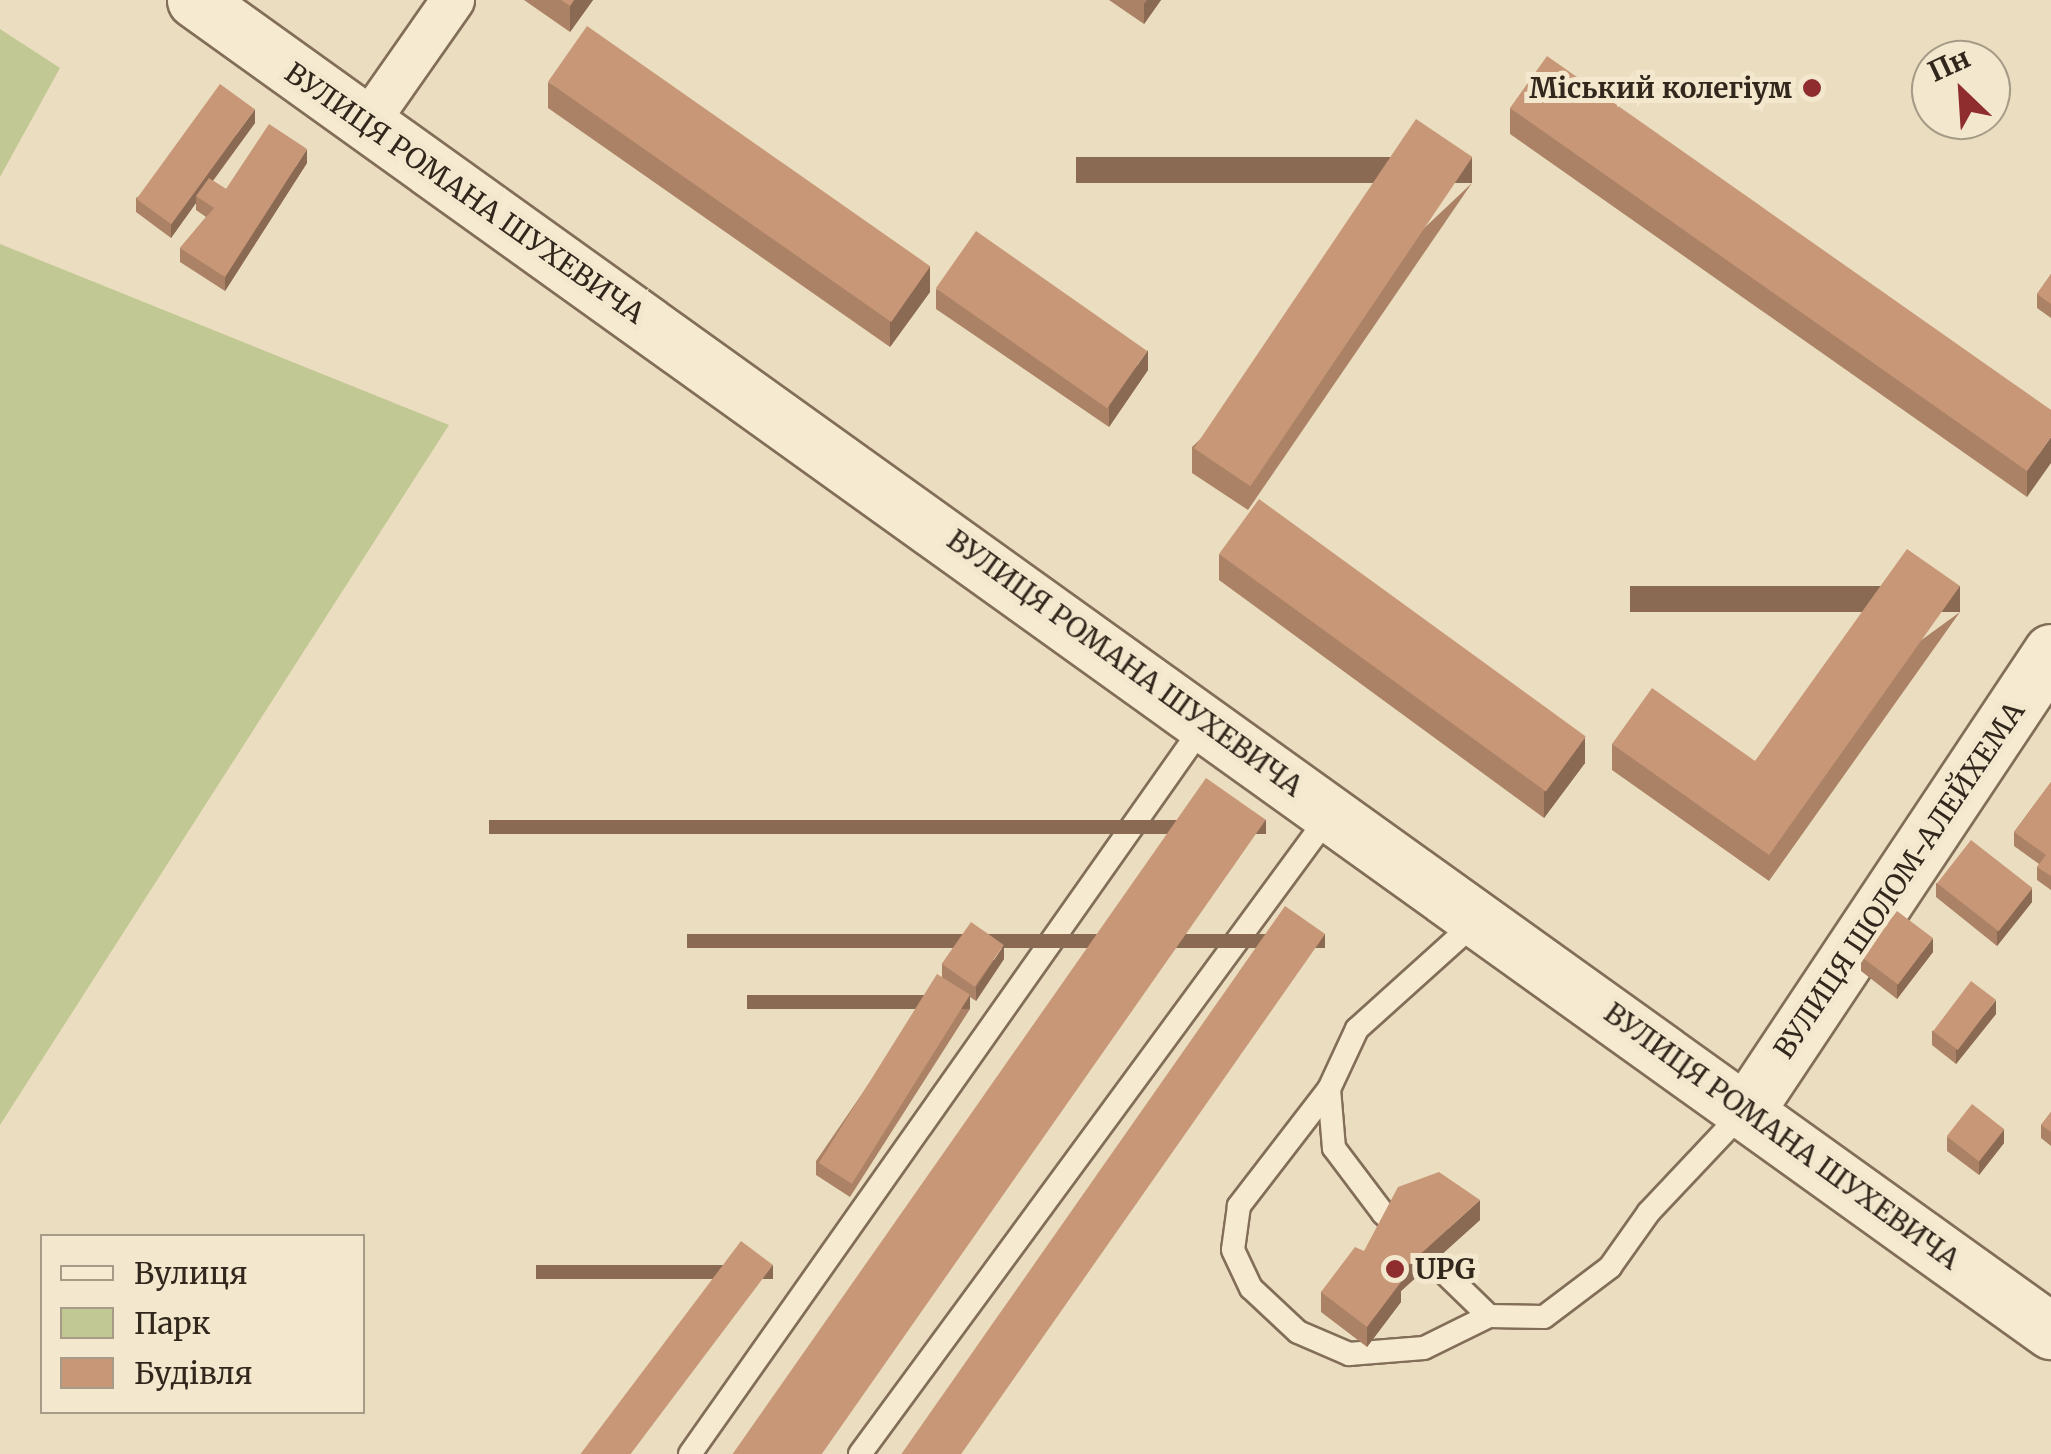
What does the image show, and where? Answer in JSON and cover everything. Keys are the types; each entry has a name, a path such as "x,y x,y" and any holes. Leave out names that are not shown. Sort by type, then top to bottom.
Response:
{"street":[{"name":"ВУЛИЦЯ РОМАНА ШУХЕВИЧА","path":"195,0 1208,720 1331,813 2051,1330"},
{"path":"367,123 452,0"},
{"name":"ВУЛИЦЯ ШОЛОМ-АЛЕЙХЕМА","path":"1746,1109 2051,652"}],"lane":[{"path":"690,1454 1208,720"},
{"path":"860,1454 1331,813"},
{"path":"1481,918 1357,1029 1329,1090 1239,1206 1233,1250 1251,1288 1298,1332 1349,1354 1424,1348 1489,1316 1544,1316 1610,1267 1746,1109"},
{"path":"1329,1090 1334,1148 1383,1213 1489,1316"}],"green space":[{"path":"0,29 60,68 0,177"},
{"path":"0,244 449,425 0,1125"}],"building":[{"path":"587,26 930,266 891,322 548,82"},
{"path":"1547,56 2051,410 2051,437 2027,471 1510,108"},
{"path":"220,84 255,109 171,224 137,199"},
{"path":"1416,119 1472,157 1250,486 1194,448"},
{"path":"269,124 307,149 225,277 180,248 214,208 196,196 209,178 226,189"},
{"path":"976,231 1147,351 1107,408 936,288"},
{"path":"2051,274 2051,304 2037,294"},
{"path":"1259,499 1586,736 1546,791 1219,554"},
{"path":"1907,549 1960,586 1769,855 1612,744 1652,688 1755,761"},
{"path":"1206,778 1266,820 822,1454 733,1454"},
{"path":"2051,782 2051,876 2037,867 2046,855 2014,832"},
{"path":"1971,840 2032,888 1999,931 1937,883"},
{"path":"1285,906 1325,934 961,1454 901,1454"},
{"path":"1897,911 1933,938 1898,984 1862,957"},
{"path":"971,922 1004,945 975,987 942,964"},
{"path":"937,974 970,995 852,1184 819,1163"},
{"path":"1971,981 1996,1000 1958,1050 1933,1031"},
{"path":"1972,1104 2004,1129 1979,1162 1947,1136"},
{"path":"2051,1112 2051,1132 2041,1125"},
{"name":"UPG","path":"1439,1172 1480,1200 1395,1277 1401,1282 1367,1327 1321,1292 1355,1247 1364,1251 1398,1187"},
{"path":"741,1241 773,1265 631,1454 580,1454"}],"place":[{"name":"Міський колегіум","path":"1812,88"},
{"name":"UPG","path":"1395,1269"}]}
